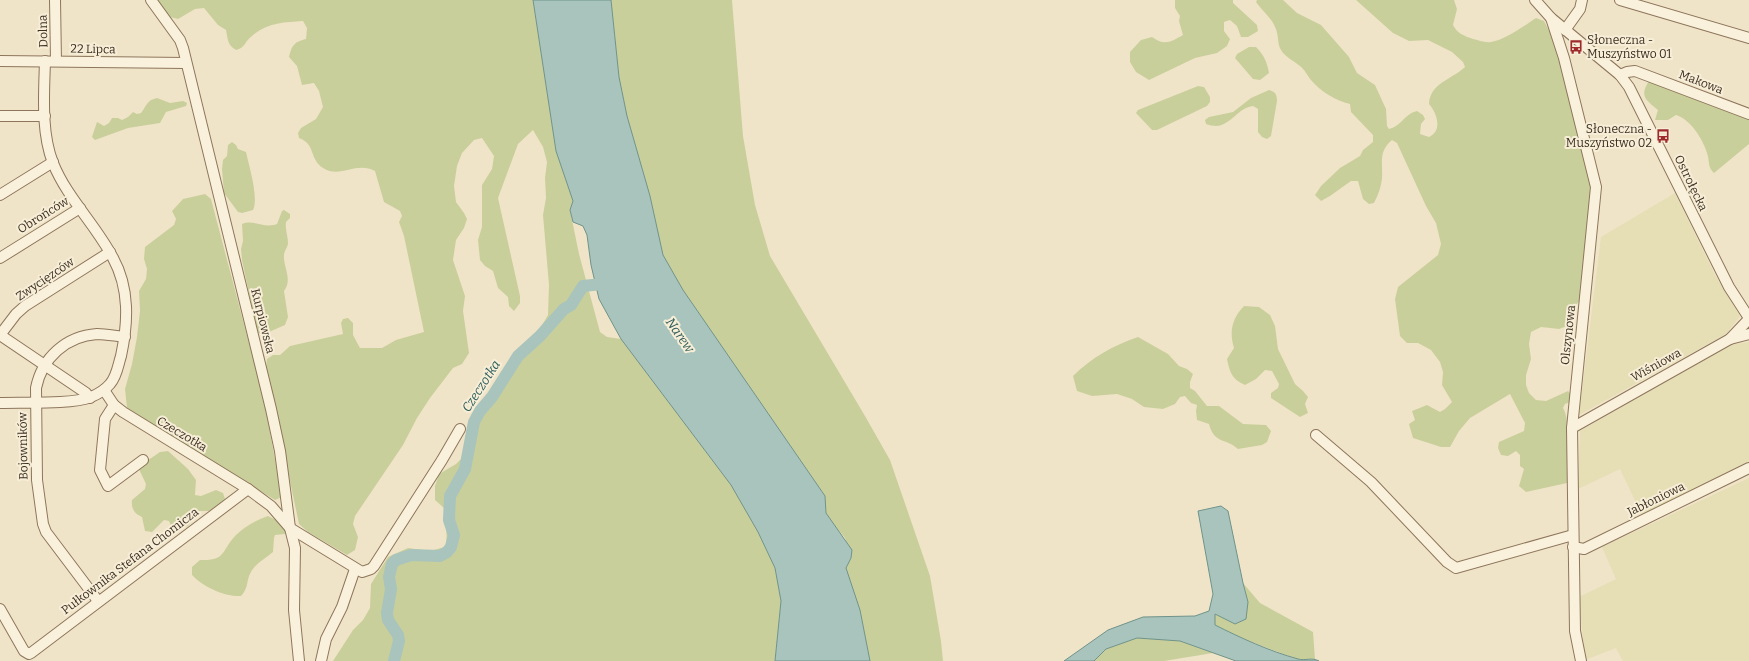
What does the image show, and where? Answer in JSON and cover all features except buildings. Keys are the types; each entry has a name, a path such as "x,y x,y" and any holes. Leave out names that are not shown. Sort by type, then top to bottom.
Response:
{"street":[{"name":"Dolna","path":"55,0 56,61"},
{"name":"Kurpiowska","path":"151,0 180,40 271,409 281,457 290,528 295,548 294,610 299,661"},
{"name":"Ostrołęcka","path":"1535,0 1551,18 1620,75 1636,99 1698,228 1729,287 1749,318"},
{"path":"1565,30 1580,9 1582,0"},
{"path":"1620,0 1749,38"},
{"name":"Olszynowa","path":"1551,18 1564,58 1596,187 1572,428 1575,631 1581,661"},
{"name":"22 Lipca","path":"0,61 186,63"},
{"path":"0,403 75,401 90,398 104,390 116,376 127,320 125,294 119,270 110,252 64,183 53,162 47,140 45,116 45,61"},
{"name":"Makowa","path":"1620,75 1626,72 1634,71 1749,114"},
{"path":"0,116 45,116"},
{"path":"0,195 53,162"},
{"name":"Obrońców","path":"0,258 80,208"},
{"name":"Zwycięzców","path":"0,335 16,314 25,306 110,252"},
{"name":"Wiśniowa","path":"1572,428 1730,338 1749,318"},
{"name":"Bojowników","path":"98,601 44,528 37,480 35,402 37,382 44,365 57,350 78,338 96,334 124,337"},
{"path":"1730,338 1749,334"},
{"path":"0,335 86,393 90,398"},
{"name":"Czeczotka","path":"104,390 114,405 123,412 248,489 271,506 290,528 355,569"},
{"path":"114,405 105,418 100,470 108,486 143,460"},
{"path":"321,661 326,639 342,607 355,569 362,572 371,569 374,566 442,460 460,429"},
{"path":"1316,435 1371,482 1447,562 1456,568 1574,535"},
{"name":"Jabłoniowa","path":"1573,547 1584,549 1749,468"},
{"name":"Pułkownika Stefana Chomicza","path":"0,609 24,651 28,654 248,489"}],"shaded area":[{"path":"1675,193 1715,275 1740,316 1726,334 1579,415 1601,237"},
{"path":"1749,342 1749,462 1642,515 1620,469 1578,489 1580,431 1729,345"},
{"path":"1749,478 1749,661 1623,661 1616,648 1585,660 1579,597 1616,579 1602,547"}],"green space":[{"path":"157,0 533,0 556,151 573,201 570,210 579,254 600,332 607,337 621,339 731,485 758,532 775,568 781,601 775,661 333,661 353,630 363,620 370,608 371,584 388,557 408,548 430,551 445,547 446,532 444,508 435,500 435,486 439,474 456,464 464,456 471,416 506,370 511,357 541,327 548,315 549,285 543,215 546,198 545,178 547,162 543,147 533,130 518,144 498,198 520,296 520,303 514,311 509,306 508,297 498,288 493,271 485,266 480,260 478,240 482,227 482,185 492,169 494,156 482,138 474,140 462,153 457,166 454,186 456,202 467,219 464,228 456,240 453,260 465,296 463,311 469,353 462,364 453,368 430,398 417,418 403,445 355,516 353,524 358,537 355,550 347,555 308,532 299,524 266,367 267,359 273,355 280,355 290,346 343,334 341,323 343,319 348,318 353,323 353,335 360,348 382,348 396,340 424,332 404,236 399,222 402,216 400,211 384,202 375,171 368,168 361,168 336,172 329,171 319,164 308,144 299,138 298,133 301,128 316,119 323,107 319,91 314,83 302,85 297,66 289,57 294,45 299,41 306,39 307,28 303,21 283,23 263,28 250,38 241,48 236,50 229,44 226,30 218,25 204,8 195,9 178,19 170,17"},
{"path":"611,0 732,0 743,136 755,205 770,256 890,460 930,576 943,661 870,661 860,610 846,568 851,558 845,538 826,513 825,496 683,290 663,255 650,196 627,116 619,77"},
{"path":"1175,0 1233,0 1233,3 1257,25 1258,31 1248,37 1241,37 1237,26 1230,20 1224,22 1224,31 1230,39 1227,46 1217,53 1195,58 1149,80 1136,72 1130,62 1130,52 1141,40 1152,37 1156,40 1168,42 1183,35 1179,21 1180,16 1175,8"},
{"path":"1257,0 1283,0 1297,13 1321,25 1349,57 1357,73 1375,85 1386,109 1387,126 1389,129 1417,111 1423,115 1425,119 1421,124 1420,134 1429,137 1436,131 1437,126 1436,117 1429,104 1430,97 1437,86 1465,67 1463,62 1452,52 1428,40 1409,41 1393,33 1356,0 1454,0 1457,9 1453,25 1455,28 1467,37 1486,42 1496,41 1508,36 1536,18 1544,21 1554,40 1593,180 1582,298 1573,308 1567,326 1559,329 1541,327 1531,332 1529,344 1531,359 1526,375 1526,385 1529,393 1536,400 1546,401 1568,391 1572,396 1570,402 1565,404 1563,408 1566,414 1568,432 1567,483 1526,492 1519,486 1524,469 1520,466 1520,455 1516,451 1508,456 1501,455 1498,448 1499,442 1524,431 1525,423 1510,394 1470,418 1459,431 1450,447 1441,447 1413,438 1409,424 1415,420 1412,411 1427,405 1440,412 1452,402 1442,385 1443,372 1440,362 1431,350 1418,343 1407,343 1400,336 1395,299 1398,287 1438,255 1441,244 1436,223 1426,206 1397,143 1392,140 1383,153 1382,182 1374,203 1369,204 1363,199 1358,181 1351,181 1321,201 1315,195 1321,186 1340,168 1360,156 1363,150 1373,142 1373,135 1351,112 1350,104 1339,101 1324,92 1311,80 1302,68 1287,57 1280,48 1273,23 1256,2"},
{"path":"1249,47 1256,47 1265,59 1267,65 1269,73 1260,80 1253,79 1235,58 1237,54"},
{"path":"1649,81 1749,118 1749,144 1714,173 1710,166 1705,148 1691,125 1676,115 1668,120 1655,120 1658,110 1647,100 1644,94 1644,90"},
{"path":"1198,86 1204,87 1210,97 1210,102 1207,106 1157,130 1152,130 1136,113 1138,110"},
{"path":"1269,90 1275,94 1277,101 1271,136 1267,139 1262,137 1258,132 1258,109 1253,106 1248,107 1221,125 1215,126 1206,124 1205,120 1209,117 1233,112 1251,98"},
{"path":"157,98 170,103 183,101 187,103 186,106 166,112 160,123 128,128 95,140 92,137 97,122 104,126 109,123 112,118 122,120 133,112 137,114 141,113 149,102"},
{"path":"232,142 238,149 246,152 254,190 255,205 253,210 242,213 238,212 224,193 222,169 223,160 227,156 228,145"},
{"path":"205,194 211,199 264,400 282,497 275,500 135,415 127,408 125,389 137,337 140,311 139,291 146,279 147,269 144,259 145,247 174,225 176,219 172,211 183,199"},
{"path":"284,210 290,214 290,218 286,222 288,243 284,255 288,278 287,286 284,291 288,317 285,325 262,335 257,332 242,260 242,224 277,224 282,211"},
{"path":"1244,306 1259,307 1270,315 1275,326 1278,349 1295,384 1308,397 1305,404 1308,413 1300,417 1271,398 1271,393 1278,388 1279,384 1272,371 1265,370 1256,379 1245,385 1232,375 1227,359 1234,348 1232,331 1234,320"},
{"path":"1138,337 1168,354 1179,366 1187,369 1193,374 1190,382 1190,388 1195,391 1207,406 1219,406 1243,424 1266,425 1271,431 1267,442 1262,445 1238,449 1217,438 1211,430 1209,424 1197,420 1197,405 1191,403 1185,396 1180,397 1175,404 1163,409 1144,407 1132,399 1117,394 1092,396 1077,391 1073,376 1080,369 1103,353"},
{"path":"168,451 188,469 196,480 195,495 201,496 216,490 223,493 225,499 218,506 209,511 200,511 188,526 173,530 169,521 164,520 152,532 145,531 142,517 135,512 132,506 132,500 145,489 146,484 138,467 160,452"},
{"path":"268,516 280,522 286,531 285,534 275,535 273,552 253,569 249,575 244,593 241,596 221,593 208,587 192,575 192,567 200,560 215,559 222,554 231,540 239,532 259,519"},
{"path":"1243,583 1260,603 1313,632 1315,659 1299,660 1246,640 1215,625 1215,614 1235,624 1248,602"},
{"path":"1137,638 1180,641 1213,653 1164,661 1094,661 1106,649"}],"water":[{"name":"Narew","path":"533,0 611,0 619,77 627,116 650,196 663,255 683,290 825,496 826,513 852,550 851,558 846,568 860,610 870,661 775,661 781,601 775,568 758,532 731,485 621,339 599,299 591,265 587,235 583,226 573,222 570,210 573,201 556,151"},
{"path":"1221,506 1228,511 1248,602 1246,619 1235,624 1215,614 1215,625 1276,652 1298,659 1314,659 1319,661 1236,661 1180,641 1137,638 1106,649 1094,661 1064,661 1108,630 1143,617 1195,616 1209,611 1213,594 1198,511"}],"waterway":[{"name":"Czeczotka","path":"394,661 399,641 398,635 388,620 387,613 391,589 389,577 392,564 396,560 411,555 440,556 447,552 451,547 454,535 449,520 450,496 465,469 474,422 480,411 492,397 518,356 540,336 564,309 571,305 583,286 612,283"}],"place":[{"name":"Słoneczna - Muszyństwo 01","path":"1576,47"},
{"name":"Słoneczna - Muszyństwo 02","path":"1663,136"}]}
